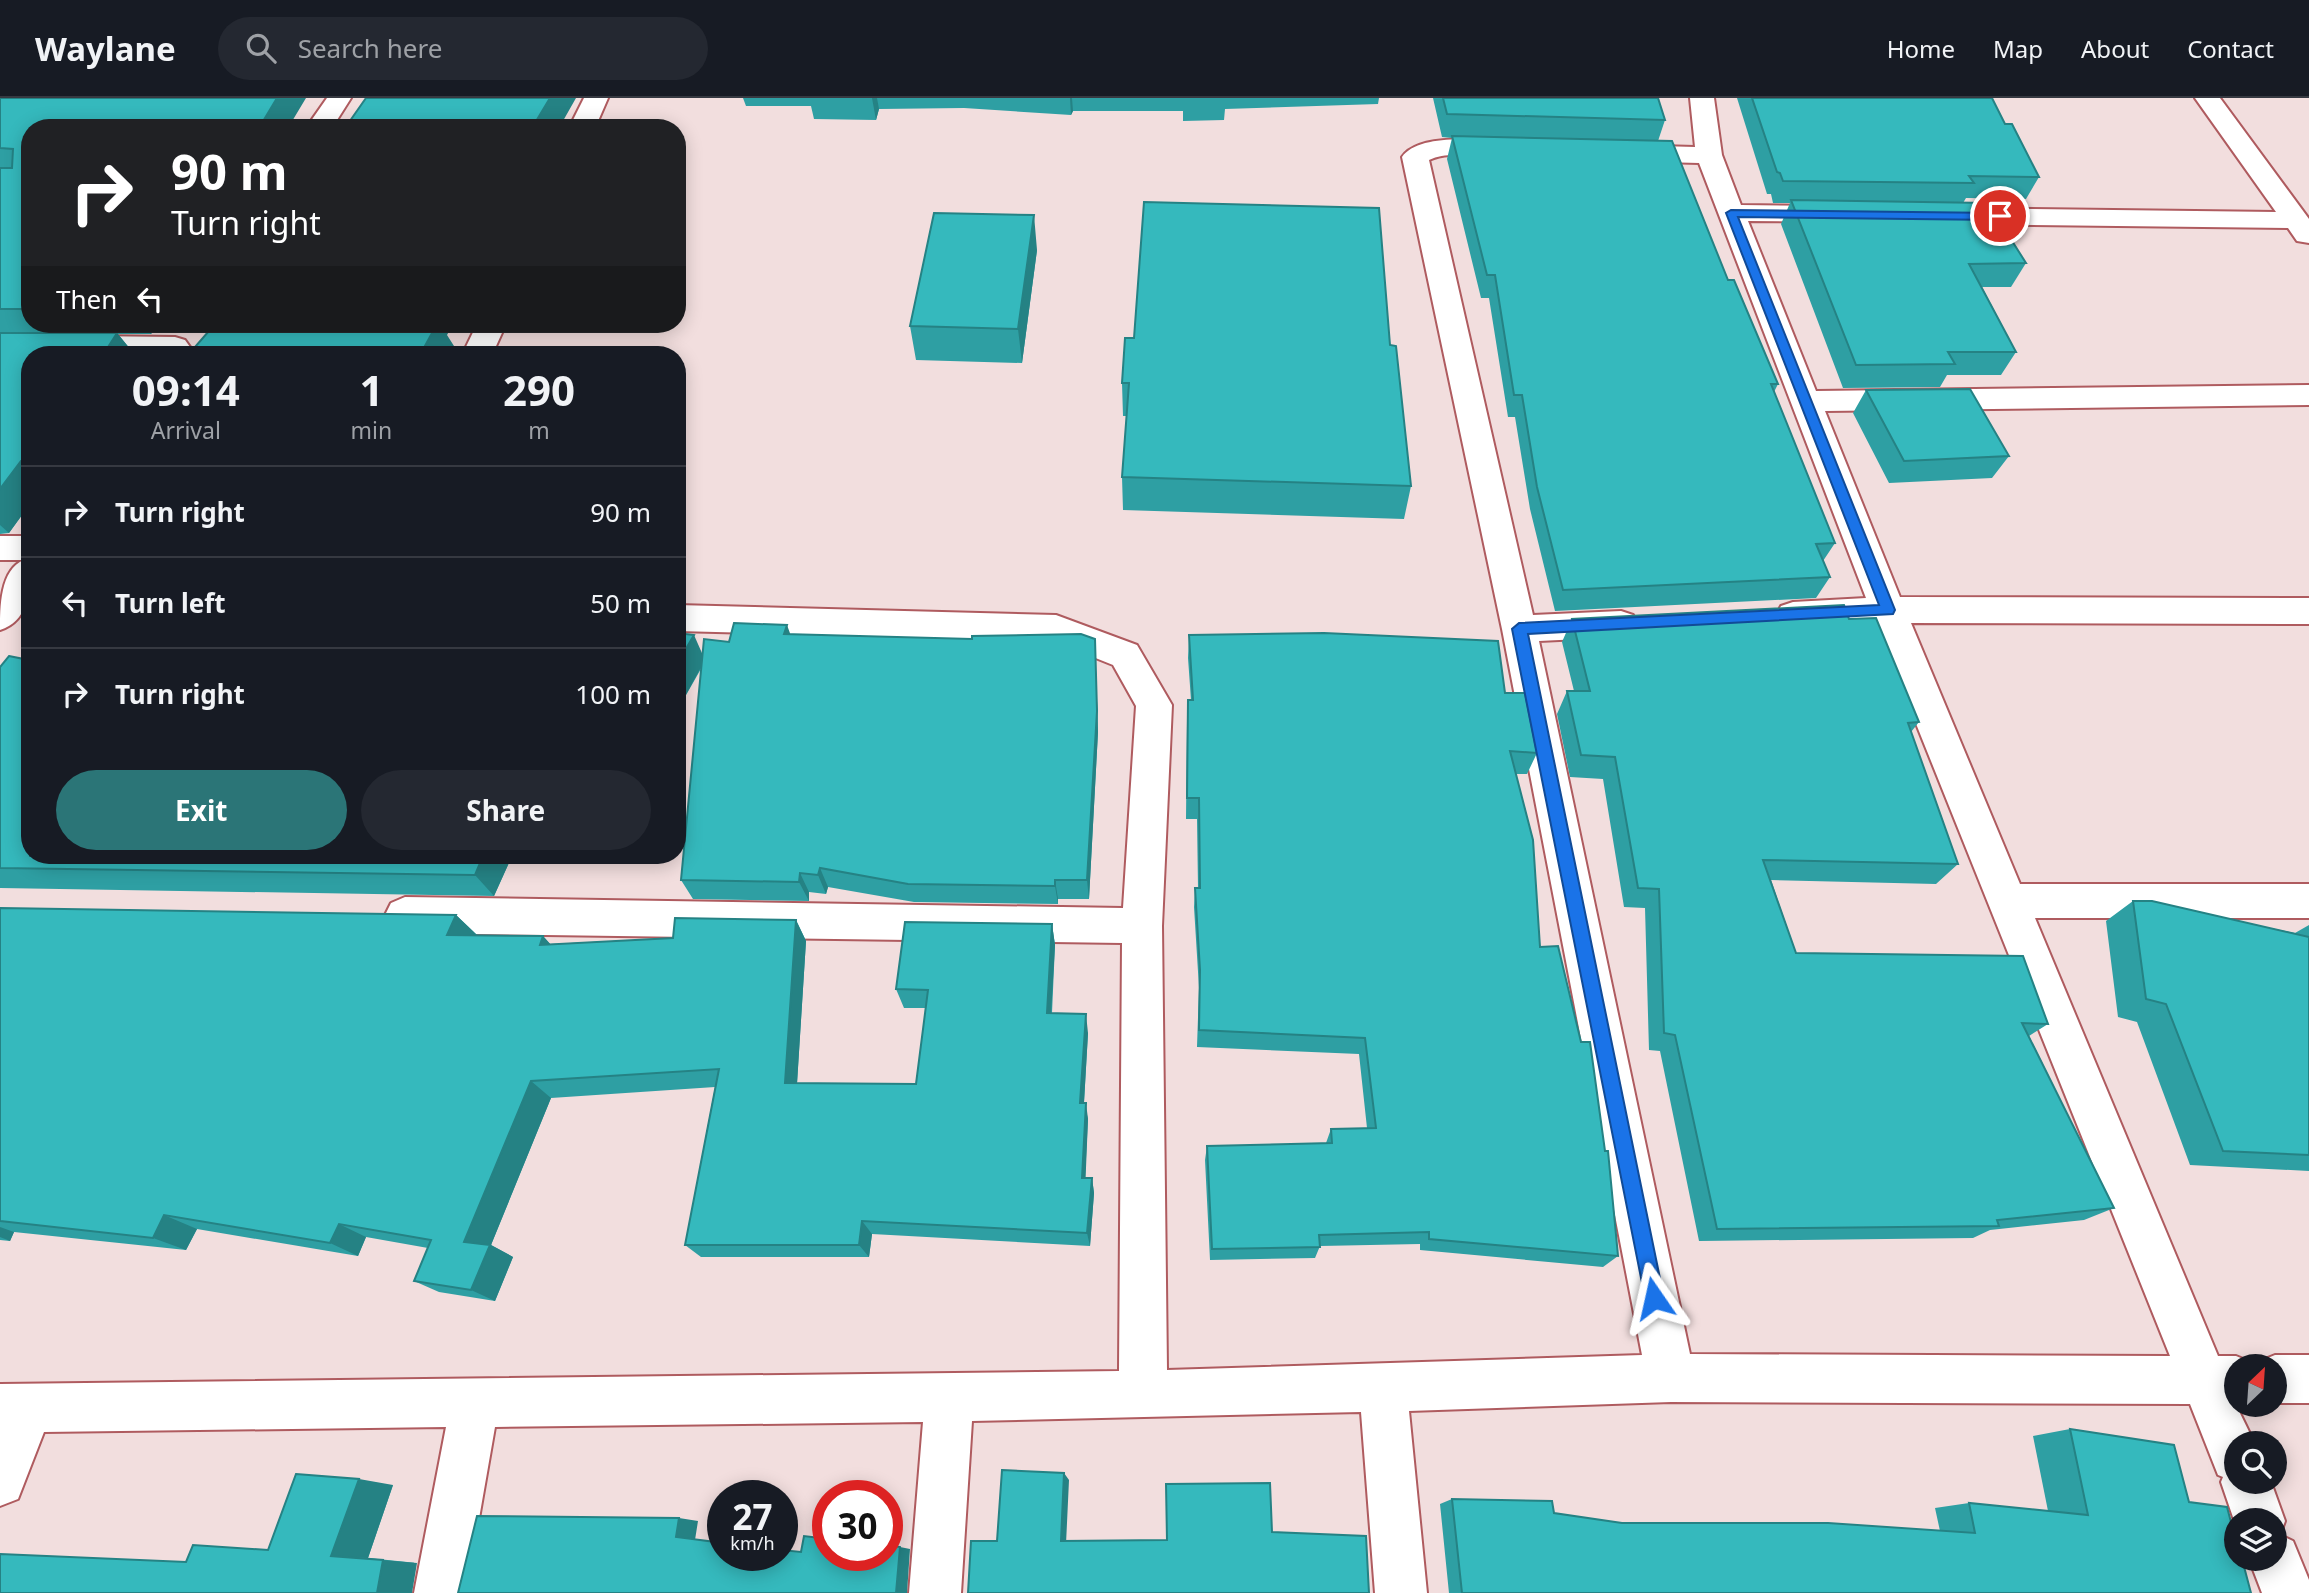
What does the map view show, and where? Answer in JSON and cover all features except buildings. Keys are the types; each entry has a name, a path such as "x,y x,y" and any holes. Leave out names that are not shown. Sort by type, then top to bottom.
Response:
{"street":[{"path":"325,119 339,98"},
{"path":"586,119 596,98"},
{"path":"1702,98 1709,155 1888,610 2009,901 2222,1381 2231,1431"},
{"path":"2207,98 2303,229"},
{"path":"1527,150 1443,148 1424,151 1415,157 1519,629 1671,1378"},
{"path":"1597,152 1709,155"},
{"path":"2273,187 2309,188"},
{"path":"1731,213 1869,215"},
{"path":"1910,215 2303,229"},
{"path":"0,345 178,342"},
{"path":"1806,401 2309,395"},
{"path":"0,548 21,548"},
{"path":"11,615 21,592"},
{"path":"1765,617 1888,610 2309,611"},
{"path":"686,618 1056,628 1125,655 1154,705 1142,926 1143,1395"},
{"path":"1519,629 1656,622"},
{"path":"2009,901 2309,901"},
{"path":"362,914 1142,926"},
{"path":"0,1481 15,1407 1143,1395 1671,1378 2222,1381"},
{"path":"2287,1379 2309,1379"},
{"path":"1382,1388 1401,1593"},
{"path":"935,1593 949,1397"},
{"path":"440,1593 475,1402"},
{"path":"2280,1571 2288,1593"}],"route":[{"path":"1654,1298 1519,629 1888,610 1731,213 2000,216"}]}
